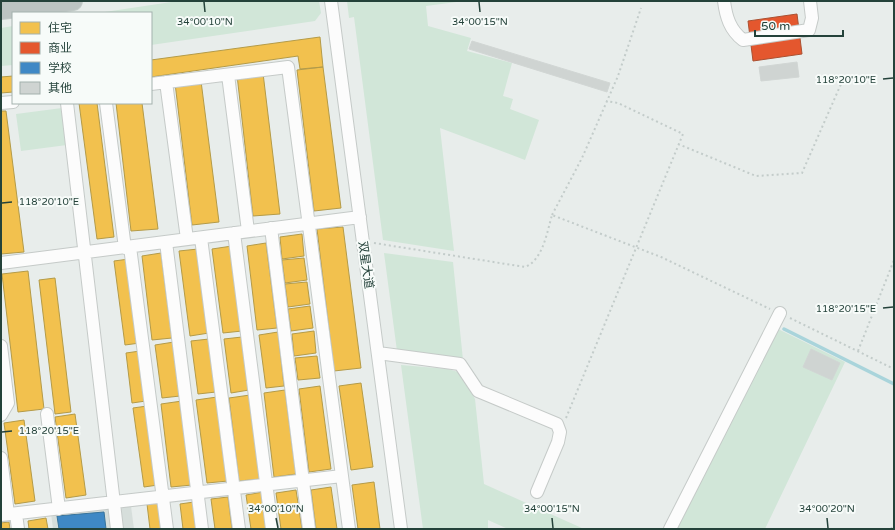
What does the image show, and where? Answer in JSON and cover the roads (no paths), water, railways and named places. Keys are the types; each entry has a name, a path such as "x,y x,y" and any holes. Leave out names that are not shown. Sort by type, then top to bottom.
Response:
{"highway":[{"path":"1,10 73,1"}],"street":[{"name":"双星大道","path":"331,1 401,529"},
{"path":"724,1 726,15 734,33 743,40 810,30 812,18 810,1"},
{"path":"152,84 288,67 349,529"},
{"path":"228,75 248,231"},
{"path":"166,82 187,239"},
{"path":"1,103 12,102"},
{"path":"67,104 117,529"},
{"path":"106,104 128,247 167,529"},
{"path":"1,263 360,217"},
{"path":"271,228 309,529"},
{"path":"234,233 272,529"},
{"path":"201,238 238,529"},
{"path":"166,242 202,529"},
{"path":"670,529 780,313"},
{"path":"1,346 8,403 1,415"},
{"path":"378,353 460,364 478,391 557,424 560,432 537,492"},
{"path":"47,414 59,509"},
{"path":"1,458 8,514 18,529"},
{"path":"8,514 342,476"}],"waterway":[{"path":"784,329 894,384"}]}
